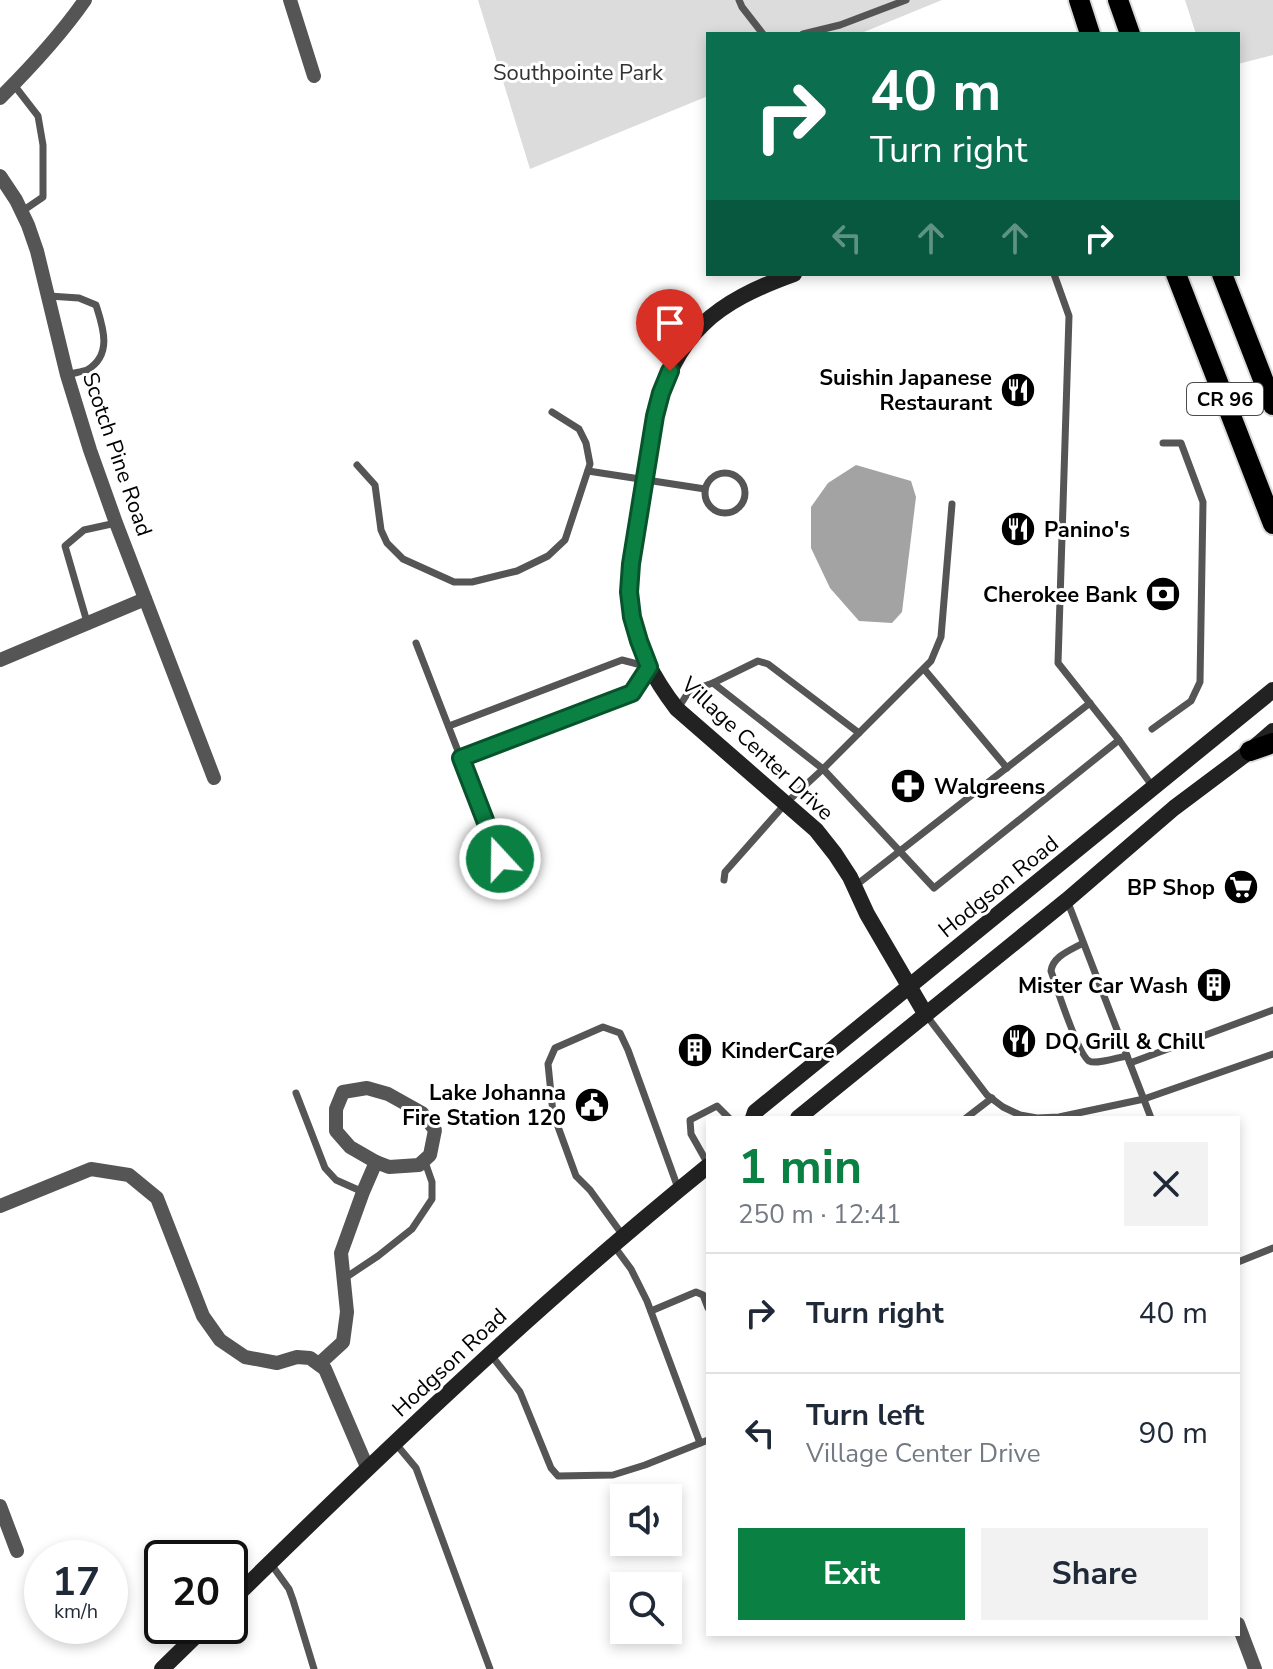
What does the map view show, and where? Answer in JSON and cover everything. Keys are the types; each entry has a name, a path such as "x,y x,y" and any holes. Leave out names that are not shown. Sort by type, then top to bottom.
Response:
{"main road":[{"path":"1079,0 1089,32"},
{"path":"1118,0 1129,32"},
{"name":"Village Center Drive","path":"788,276 727,304 697,330 670,371 661,393 631,564 629,592 632,617 649,667 677,709 816,830 835,854 926,1015"},
{"name":"CR 96","path":"1177,276 1273,524"},
{"name":"CR 96","path":"1223,276 1273,405"},
{"name":"Hodgson Road","path":"754,1116 1273,690"},
{"path":"800,1116 1067,900 1174,808 1273,731"},
{"path":"1250,751 1273,743"},
{"name":"Hodgson Road","path":"248,1584 367,1467 490,1353 706,1167"},
{"path":"162,1669 188,1644"}],"street":[{"path":"0,98 44,54 85,0"},
{"path":"290,0 314,76"},
{"name":"Scotch Pine Road","path":"0,176 21,212 37,251 67,375 90,450 214,778"},
{"path":"0,660 145,599"},
{"path":"367,1088 388,1094 422,1113 435,1130 430,1155 419,1165 389,1167 376,1162 350,1147 336,1131 336,1109 343,1092 367,1088"},
{"path":"319,1364 343,1342 347,1312 341,1253 376,1162"},
{"path":"0,1206 91,1169 129,1175 157,1198 203,1316 220,1340 245,1357 277,1363 297,1357 310,1358 325,1369 367,1467"},
{"path":"0,1506 17,1551"},
{"path":"1240,1629 1255,1669"}],"lane":[{"path":"739,0 761,32"},
{"path":"811,32 840,25 906,0"},
{"path":"14,85 38,116 43,145 43,197 21,212"},
{"path":"1055,276 1069,316 1058,663 1153,787"},
{"path":"48,296 79,298 96,305 105,332 103,354 87,369 67,375"},
{"path":"357,465 375,485 381,530 387,543 403,559 454,582 472,582 517,571 548,556 565,540 590,464 586,443 579,429 552,412"},
{"path":"1152,729 1191,701 1200,682 1203,502 1181,443 1163,443"},
{"path":"588,471 705,489"},
{"path":"723,472 734,474 743,483 745,498 739,508 729,513 716,511 707,502 705,489 712,477 723,472"},
{"path":"724,880 725,872 786,803 931,661 941,637 952,504"},
{"path":"87,622 65,546 84,530 116,523"},
{"path":"416,643 500,859"},
{"path":"449,726 622,660 649,667 632,693 461,758"},
{"path":"677,709 689,691 758,661 768,664 859,733"},
{"path":"924,669 1007,768"},
{"path":"713,683 823,769 934,888 1119,740"},
{"path":"854,887 1090,703"},
{"path":"1067,900 1150,1116"},
{"path":"1083,943 1061,955 1051,966 1051,971 1088,1061 1129,1059 1273,1010"},
{"path":"926,1015 992,1098 1003,1107 1026,1116"},
{"path":"490,1353 520,1392 551,1468 558,1476 613,1475 704,1441 619,1241 590,1190 576,1176 553,1113 548,1064 555,1048 603,1027 620,1033 679,1190"},
{"path":"1064,1116 1144,1099 1273,1054"},
{"path":"296,1093 325,1168 336,1180 363,1192"},
{"path":"969,1116 992,1098"},
{"path":"706,1161 689,1129 690,1120 717,1106 727,1116"},
{"path":"345,1278 412,1229 432,1199 432,1182 425,1160"},
{"path":"1240,1261 1273,1248"},
{"path":"651,1311 696,1292 703,1295 706,1303"},
{"path":"394,1442 416,1468 490,1669"},
{"path":"270,1563 289,1589 314,1669"}],"green space":[{"name":"Southpointe Park","path":"478,0 942,0 864,32 706,32 706,97 530,169"},
{"path":"1185,0 1273,0 1273,55 1240,63 1240,32 1195,32"}],"shaded area":[{"path":"856,465 911,481 916,497 902,612 892,623 859,621 830,588 811,548 811,507 828,483"}],"place":[{"name":"Suishin Japanese Restaurant","path":"1018,390"},
{"name":"Panino's","path":"1018,529"},
{"name":"Cherokee Bank","path":"1163,594"},
{"name":"Walgreens","path":"908,786"},
{"name":"BP Shop","path":"1241,887"},
{"name":"Mister Car Wash","path":"1214,985"},
{"name":"DQ Grill & Chill","path":"1019,1041"},
{"name":"KinderCare","path":"695,1050"},
{"name":"Lake Johanna Fire Station 120","path":"592,1105"}],"route":[{"path":"500,859 461,758 632,693 649,667 632,617 629,592 655,416 670,371"}]}
